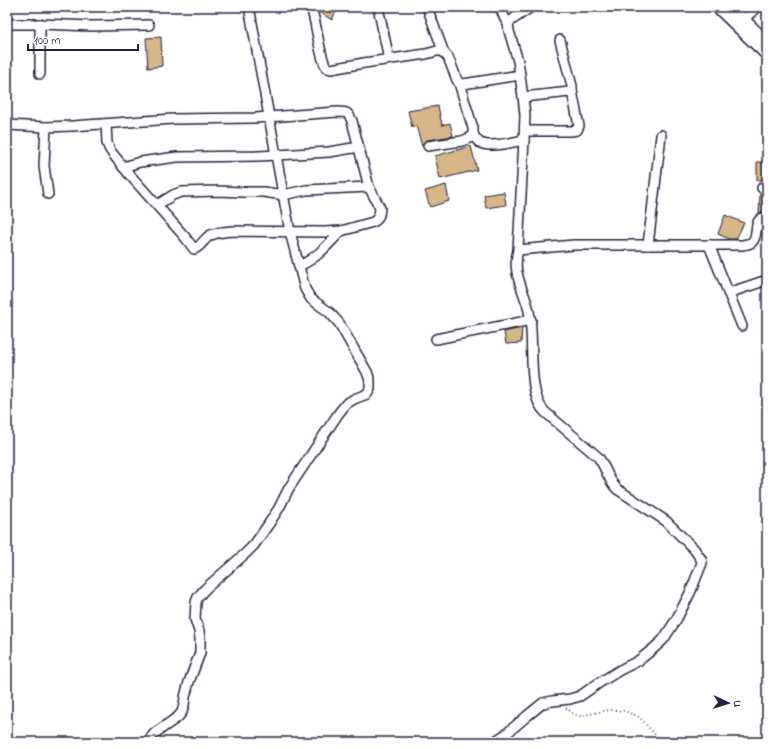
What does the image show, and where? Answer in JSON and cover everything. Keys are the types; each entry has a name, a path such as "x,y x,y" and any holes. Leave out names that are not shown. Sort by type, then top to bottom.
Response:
{"main road":[{"path":"718,7 767,54"},
{"path":"730,7 767,43"}],"street":[{"path":"147,742 155,733 178,717 182,712 189,682 200,653 199,631 195,619 196,602 198,597 254,545 340,410 356,398 365,395 370,389 370,382 367,372 339,323 329,312 311,299 305,289 290,232 250,12 251,7"},
{"path":"311,7 324,66 327,68 331,69 437,51 444,53"},
{"path":"378,7 390,59"},
{"path":"427,7 444,53 448,57 459,83 470,118 473,134 480,143 485,145 498,144 524,136 577,130 579,126 572,86 560,40"},
{"path":"494,742 543,704 580,696 620,670 638,661 653,649 663,640 676,620 702,566 702,561 694,549 666,521 612,485 598,457 542,410 538,400 532,376 531,320 515,267 518,250 524,136 523,98 518,61 508,23 500,7"},
{"path":"508,23 531,7"},
{"path":"743,20 756,7"},
{"path":"7,24 92,26 149,25"},
{"path":"40,24 40,74"},
{"path":"459,83 463,84 520,75"},
{"path":"523,98 572,91"},
{"path":"7,125 46,127 193,119 269,117 337,112 347,113 352,121 370,187 380,208 377,219 373,222 341,231 232,231 218,233 209,236 198,248 195,249 112,153 109,148 106,124"},
{"path":"46,127 44,166 48,194"},
{"path":"428,146 462,141 472,137 473,134"},
{"path":"648,245 661,135"},
{"path":"123,166 140,162 178,157 258,156 328,152 359,147"},
{"path":"157,205 181,192 218,191 283,194 306,190 370,187"},
{"path":"518,250 574,245 743,245 751,243 755,238 757,224 760,219 767,217"},
{"path":"299,266 319,254 341,231"},
{"path":"709,245 742,326"},
{"path":"728,293 767,280"},
{"path":"436,339 531,320"}],"path":[{"path":"552,701 575,715 580,716 608,710 625,711 639,717 662,742"}],"building":[{"path":"317,7 338,7 332,20 319,12"},
{"path":"161,37 162,66 148,68 146,38"},
{"path":"438,106 442,125 450,123 453,136 427,140 422,146 416,126 412,127 408,111"},
{"path":"471,146 477,170 440,179 435,156"},
{"path":"757,162 767,162 767,180 757,180"},
{"path":"446,185 449,201 430,207 425,191"},
{"path":"504,192 506,205 486,208 484,195"},
{"path":"760,194 767,195 767,211 759,213"},
{"path":"725,215 744,223 736,239 729,239 718,234"},
{"path":"522,328 521,343 506,344 504,332"}]}
